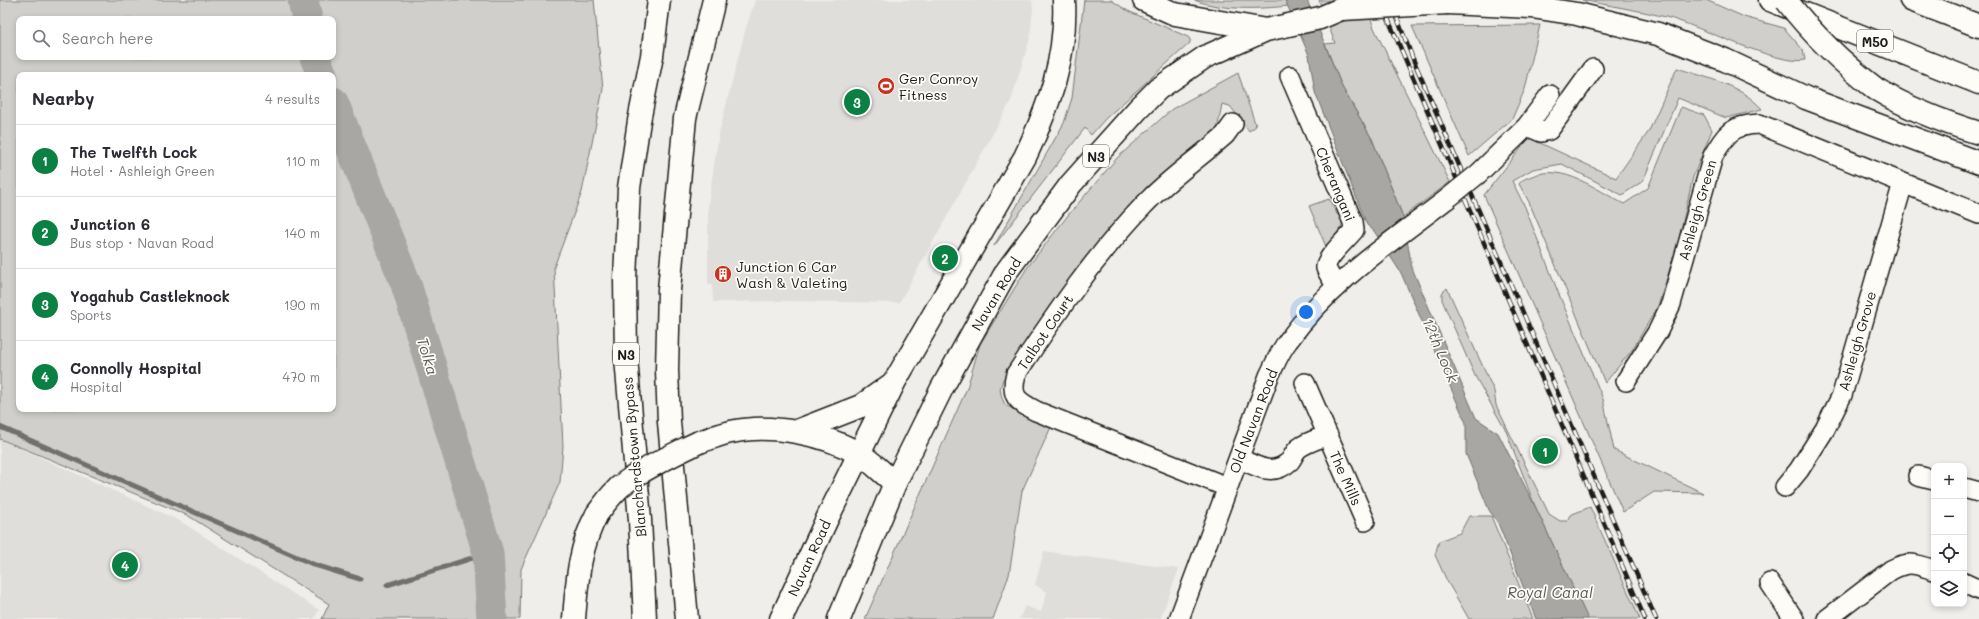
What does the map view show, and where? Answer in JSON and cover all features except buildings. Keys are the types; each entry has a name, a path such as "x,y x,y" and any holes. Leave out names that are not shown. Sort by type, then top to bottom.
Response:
{"main road":[{"path":"652,56 659,0"},
{"name":"N3","path":"652,56 670,0"},
{"path":"687,619 669,422 667,370 669,290 685,118 714,0"},
{"name":"Navan Road","path":"781,619 826,521 895,381 1025,157 1039,128 1054,86 1061,56 1065,16 1064,0"},
{"name":"N3","path":"1144,0 1175,14 1266,30 1320,18 1351,4"},
{"name":"M50","path":"1770,0 1979,83"},
{"path":"1786,0 1822,42 1856,73 1876,88 1906,106 1979,133"},
{"path":"1912,0 1979,26"},
{"path":"1351,4 1448,3 1532,7 1577,14 1658,34 1724,60 1806,98 1979,163"},
{"name":"Navan Road","path":"839,619 895,483 942,388 1006,272 1071,184 1138,109 1158,89 1205,57 1266,30"},
{"name":"Blanchardstown Bypass","path":"645,619 640,520 626,358 625,279 629,188 639,121 652,56"},
{"path":"797,431 860,406 895,381"},
{"path":"574,619 581,552 588,531 597,514 611,496 626,482 657,463 699,442 732,432 758,429 797,431 834,443 860,454 895,483"}],"street":[{"path":"1550,95 1527,126 1540,132 1549,130 1593,69"},
{"name":"Cherangani","path":"1290,76 1353,222 1354,230 1335,251 1326,265 1326,269 1336,285"},
{"name":"Talbot Court","path":"1227,487 1036,411 1024,405 1015,397 1013,386 1016,374 1059,309 1121,230 1145,203 1225,135 1233,124"},
{"name":"Ashleigh Green","path":"1626,381 1658,331 1671,304 1713,156 1725,136 1743,125 1759,124 1979,214"},
{"name":"Old Navan Road","path":"1179,619 1269,376 1286,342 1336,285 1478,174 1527,126"},
{"name":"Ashleigh Grove","path":"1786,487 1799,470 1825,429 1842,395 1903,183"},
{"name":"The Mills","path":"1306,383 1365,521"},
{"name":"The Mills","path":"1239,458 1257,467 1270,470 1282,468 1298,449 1328,435"},
{"path":"1967,489 1979,492"},
{"path":"1827,619 1901,564 1908,562 1931,569"},
{"path":"1770,583 1794,619"},
{"path":"1967,584 1979,590"}],"shaded area":[{"path":"0,0 594,0 603,89 582,192 554,267 563,446 560,482 521,569 520,619 322,619 329,604 187,515 0,439"},
{"path":"755,0 1032,0 1033,9 1030,38 1011,101 899,303 784,301 713,302 712,285 708,284 708,205 719,133 745,31"},
{"path":"1084,0 1111,0 1128,11 1188,37 1190,39 1190,43 1106,118 1091,135 1085,128 994,246 1064,123 1072,98"},
{"path":"1194,0 1285,0 1289,6 1229,8 1205,4"},
{"path":"1319,0 1364,0 1374,28 1450,182 1403,217 1372,139 1342,87 1325,44 1335,43"},
{"path":"1582,0 1706,0 1744,17 1784,28 1803,50 1805,60 1793,60 1776,57 1666,17"},
{"path":"1540,25 1525,89 1512,119 1469,156 1412,26"},
{"path":"1677,68 1712,79 1734,88 1754,101 1762,109 1726,118 1678,98 1643,181 1622,195 1562,164 1533,169 1512,181 1525,207 1558,292 1603,399 1614,450 1703,493 1654,492 1623,512 1484,195 1529,138 1616,178 1649,131"},
{"path":"1238,73 1256,126 1249,131 1230,106 1222,104 1217,131 1145,189 1104,238 1030,338 1003,379 1000,389 1005,405 1051,427 1022,491 1009,575 993,619 865,619 967,388 980,344 1027,268 1069,214 1117,158 1172,109"},
{"path":"1681,107 1704,115 1712,130 1693,177 1678,243 1658,306 1632,350 1605,383 1529,202 1519,184 1523,180 1532,176 1544,173 1568,175 1624,204 1648,188"},
{"path":"1329,199 1337,214 1342,219 1342,225 1327,249 1309,206"},
{"path":"1447,288 1494,391 1496,405 1549,514 1560,521 1567,521 1570,515 1590,507 1640,619 1587,619 1535,506 1506,431 1475,376 1442,300 1442,293"},
{"path":"0,439 180,521 319,610 314,619 0,619"},
{"path":"1469,516 1491,516 1533,619 1469,619 1447,581 1435,555 1439,541 1460,533"},
{"path":"1044,551 1179,569 1160,619 1019,619 1025,606 1041,612 1047,592 1035,585"}],"water":[{"name":"Royal Canal","path":"1285,0 1307,0 1342,87 1372,139 1403,217 1412,268 1476,418 1498,433 1535,506 1588,619 1536,619 1498,523 1489,510 1466,454 1466,423 1401,273 1374,231 1367,225 1315,92 1309,55"}],"waterway":[{"name":"Tolka","path":"303,0 306,16"},
{"name":"Tolka","path":"316,60 321,72"},
{"name":"Tolka","path":"336,109 406,284 488,553 492,619"},
{"path":"0,427 315,565 360,579"},
{"path":"387,585 488,553"}],"railway":[{"path":"1380,0 1645,619"},
{"path":"1390,0 1413,59 1656,619"}],"place":[{"name":"Ger Conroy Fitness","path":"886,86"},
{"name":"Yogahub Castleknock","path":"857,102"},
{"name":"Junction 6","path":"945,258"},
{"name":"Junction 6 Car Wash & Valeting","path":"723,274"},
{"name":"The Twelfth Lock","path":"1545,451"},
{"name":"Connolly Hospital","path":"125,565"}],"water label":[{"name":"12th Lock","path":"1441,350"}]}
